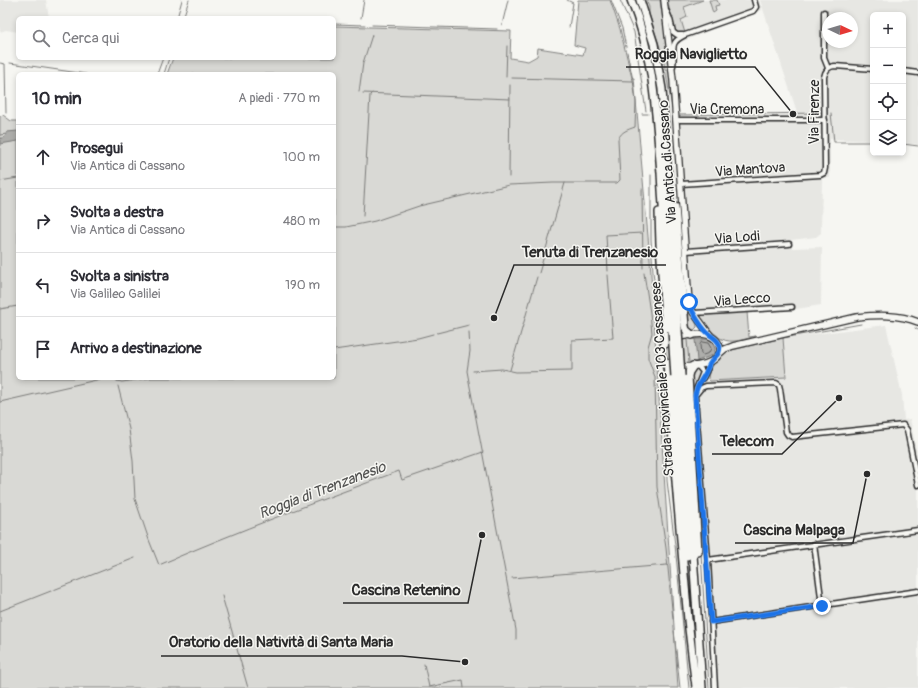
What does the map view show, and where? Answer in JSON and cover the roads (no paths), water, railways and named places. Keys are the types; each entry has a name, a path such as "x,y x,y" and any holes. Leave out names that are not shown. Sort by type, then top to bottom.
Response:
{"highway":[{"name":"Strada Provinciale 103 Cassanese","path":"631,0 641,28 650,63 657,122 675,330"},
{"name":"Strada Provinciale 103 Cassanese","path":"640,0 658,60 662,86 696,688"},
{"path":"657,122 660,244 666,333 665,344"},
{"path":"665,124 671,164 678,233 684,326 686,330 694,335"},
{"path":"667,363 688,620 695,680"},
{"path":"695,366 689,371 688,376 702,640 701,668"},
{"name":"Strada Provinciale 103 Cassanese","path":"678,376 702,688"}],"main road":[{"name":"Via Antica di Cassano","path":"664,0 672,70 689,302 694,313 713,337"},
{"path":"733,346 725,344 713,337 694,335 672,339 665,344 662,354 667,363 674,366 695,366 711,361 725,349 733,346 861,317 898,316 918,322"},
{"path":"694,335 700,328 699,320"},
{"path":"713,337 719,346 718,355"}],"street":[{"path":"672,70 674,43 676,40 685,35 753,11 756,7 754,0"},
{"path":"665,7 673,32 678,36 685,35"},
{"path":"824,48 824,58 828,68"},
{"name":"Via Firenze","path":"820,175 824,172 825,168 824,77 828,68 835,66 870,69"},
{"path":"906,71 918,73"},
{"name":"Via Cremona","path":"676,120 825,120"},
{"name":"Via Mantova","path":"681,184 820,175"},
{"name":"Via Lodi","path":"686,251 789,244"},
{"name":"Via Lecco","path":"694,313 792,307"},
{"path":"711,361 696,390 695,396 708,560 715,688"},
{"path":"695,366 700,368 703,372 700,382"},
{"path":"700,382 702,385 706,386"},
{"path":"695,396 700,388 706,386 772,382 777,383 780,389 786,431 787,434 791,436 899,425 904,426 907,430 918,485"},
{"path":"708,560 918,530"},
{"path":"814,544 822,606"},
{"path":"711,622 918,591"}],"water":[{"path":"16,131 16,141 0,144 0,139 5,137 7,132"},
{"path":"695,339 707,339 712,341 715,349 713,355 697,361"}],"waterway":[{"path":"178,16 182,0"},
{"path":"184,16 189,0"},
{"path":"361,18 364,0"},
{"path":"502,25 508,0"},
{"path":"567,0 573,3 569,27"},
{"path":"611,0 622,28 626,47"},
{"path":"620,0 634,32 646,111"},
{"path":"336,24 365,25"},
{"path":"372,25 497,29"},
{"path":"359,92 363,63 372,35"},
{"path":"506,77 507,46"},
{"path":"336,227 346,227 375,221 419,206 509,185 617,183 620,180 618,139 623,132 635,127 636,102 627,52"},
{"path":"158,72 162,60"},
{"path":"165,72 168,60"},
{"path":"0,63 5,64 6,113"},
{"path":"10,63 72,72"},
{"path":"512,78 633,81"},
{"path":"509,177 510,85"},
{"path":"363,93 510,99"},
{"path":"363,216 370,95 372,93"},
{"path":"680,115 821,113"},
{"path":"831,113 834,142 870,142"},
{"path":"642,114 648,114"},
{"path":"0,135 7,134"},
{"path":"906,144 918,146"},
{"path":"651,175 651,240 653,272 661,332 657,357 664,376 667,481 689,688"},
{"path":"0,181 16,178"},
{"path":"539,273 565,183"},
{"path":"642,189 643,268"},
{"path":"608,271 606,235 642,233"},
{"path":"644,273 652,333 648,347 648,358 655,377 657,487 666,548 673,619"},
{"path":"473,371 502,369 516,372 572,371 572,340 613,338 608,275"},
{"path":"510,370 537,277"},
{"path":"0,309 16,306"},
{"path":"783,338 861,324"},
{"path":"437,333 469,325"},
{"path":"469,332 470,351 467,371 516,630 516,639"},
{"path":"336,350 418,338 433,334"},
{"path":"687,340 689,362"},
{"path":"0,402 96,380"},
{"path":"117,381 122,382 136,380"},
{"name":"Roggia di Trenzanesio","path":"118,386 129,429 133,461 135,499 159,565 248,528 399,471 402,480 483,452"},
{"path":"701,553 709,688"},
{"path":"0,611 135,558"},
{"path":"512,578 667,565"},
{"name":"Roggia di Trenzanesio","path":"222,596 248,688"},
{"path":"674,631 680,688"},
{"path":"424,664 429,687 463,680 464,688"}],"place":[{"name":"Roggia Naviglietto","path":"793,114"},
{"name":"Tenuta di Trenzanesio","path":"494,318"},
{"name":"Telecom","path":"839,398"},
{"name":"Cascina Malpaga","path":"867,474"},
{"name":"Cascina Retenino","path":"482,535"},
{"name":"Oratorio della Natività di Santa Maria","path":"465,662"}]}
